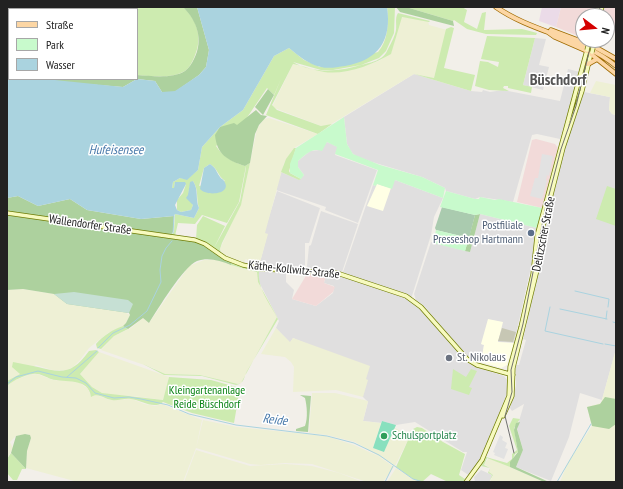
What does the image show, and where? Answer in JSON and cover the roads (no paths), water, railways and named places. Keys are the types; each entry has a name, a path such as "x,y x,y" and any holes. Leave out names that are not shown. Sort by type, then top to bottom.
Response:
{"main road":[{"path":"496,7 513,17 590,48 616,66"},
{"path":"544,30 558,32 575,40"},
{"path":"544,30 555,38 575,44"},
{"path":"590,48 616,58"},
{"path":"590,48 597,59 616,74"},
{"name":"Delitzscher Straße","path":"510,374 537,270 542,230 563,148 582,91 590,48"},
{"name":"Delitzscher Straße","path":"466,482 479,466 510,393 510,374 533,274 538,231 590,48"},
{"path":"588,64 597,59"},
{"name":"Wallendorfer Straße","path":"7,213 172,237"},
{"name":"Käthe-Kollwitz-Straße","path":"172,237 201,242 224,258 243,265 262,269 337,273 406,296 421,307 464,356 474,364 510,374"}],"water":[{"name":"Hufeisensee","path":"197,7 387,7 388,19 385,39 381,47 367,59 345,66 327,68 312,64 289,48 274,56 243,110 220,127 202,147 198,170 187,180 180,178 173,182 172,188 174,188 175,182 185,182 186,184 175,205 177,210 181,212 191,210 193,205 186,198 188,195 190,182 193,181 195,184 199,208 194,218 175,214 174,216 141,219 87,210 70,199 38,206 18,196 7,198 7,68 8,80 55,80 123,87 138,79 155,81 162,92 175,91 199,75 206,67 209,50"},
{"path":"210,164 215,168 220,178 224,180 226,185 225,189 218,193 208,193 200,189 204,168"}],"waterway":[{"path":"173,233 174,216"},
{"path":"98,348 113,333 130,325 147,311 161,282 160,270 162,256 172,241"},
{"path":"575,291 609,299 608,307"},
{"path":"550,307 545,331 603,344"},
{"path":"560,309 607,319"},
{"path":"606,319 607,311"},
{"path":"605,344 616,346"},
{"path":"67,377 97,351"},
{"name":"Reide","path":"7,384 16,377 38,371 62,377 76,378 86,383 95,393 114,398 129,397 141,399 168,405 189,414 236,425 327,436 354,443 379,455 413,479 423,482"},
{"path":"557,482 591,424"},
{"path":"385,482 393,466"}],"tram line":[{"path":"514,453 505,416 512,392 511,370 523,324 545,210 561,149 576,106 590,48"}],"place":[{"name":"Postfiliale Presseshop Hartmann","path":"531,233"},
{"name":"St. Nikolaus","path":"449,358"},
{"name":"Schulsportplatz","path":"384,436"}],"district":[{"name":"Büschdorf","path":"558,80"}],"park label":[{"name":"Kleingartenanlage Reide Büschdorf","path":"207,398"}]}
